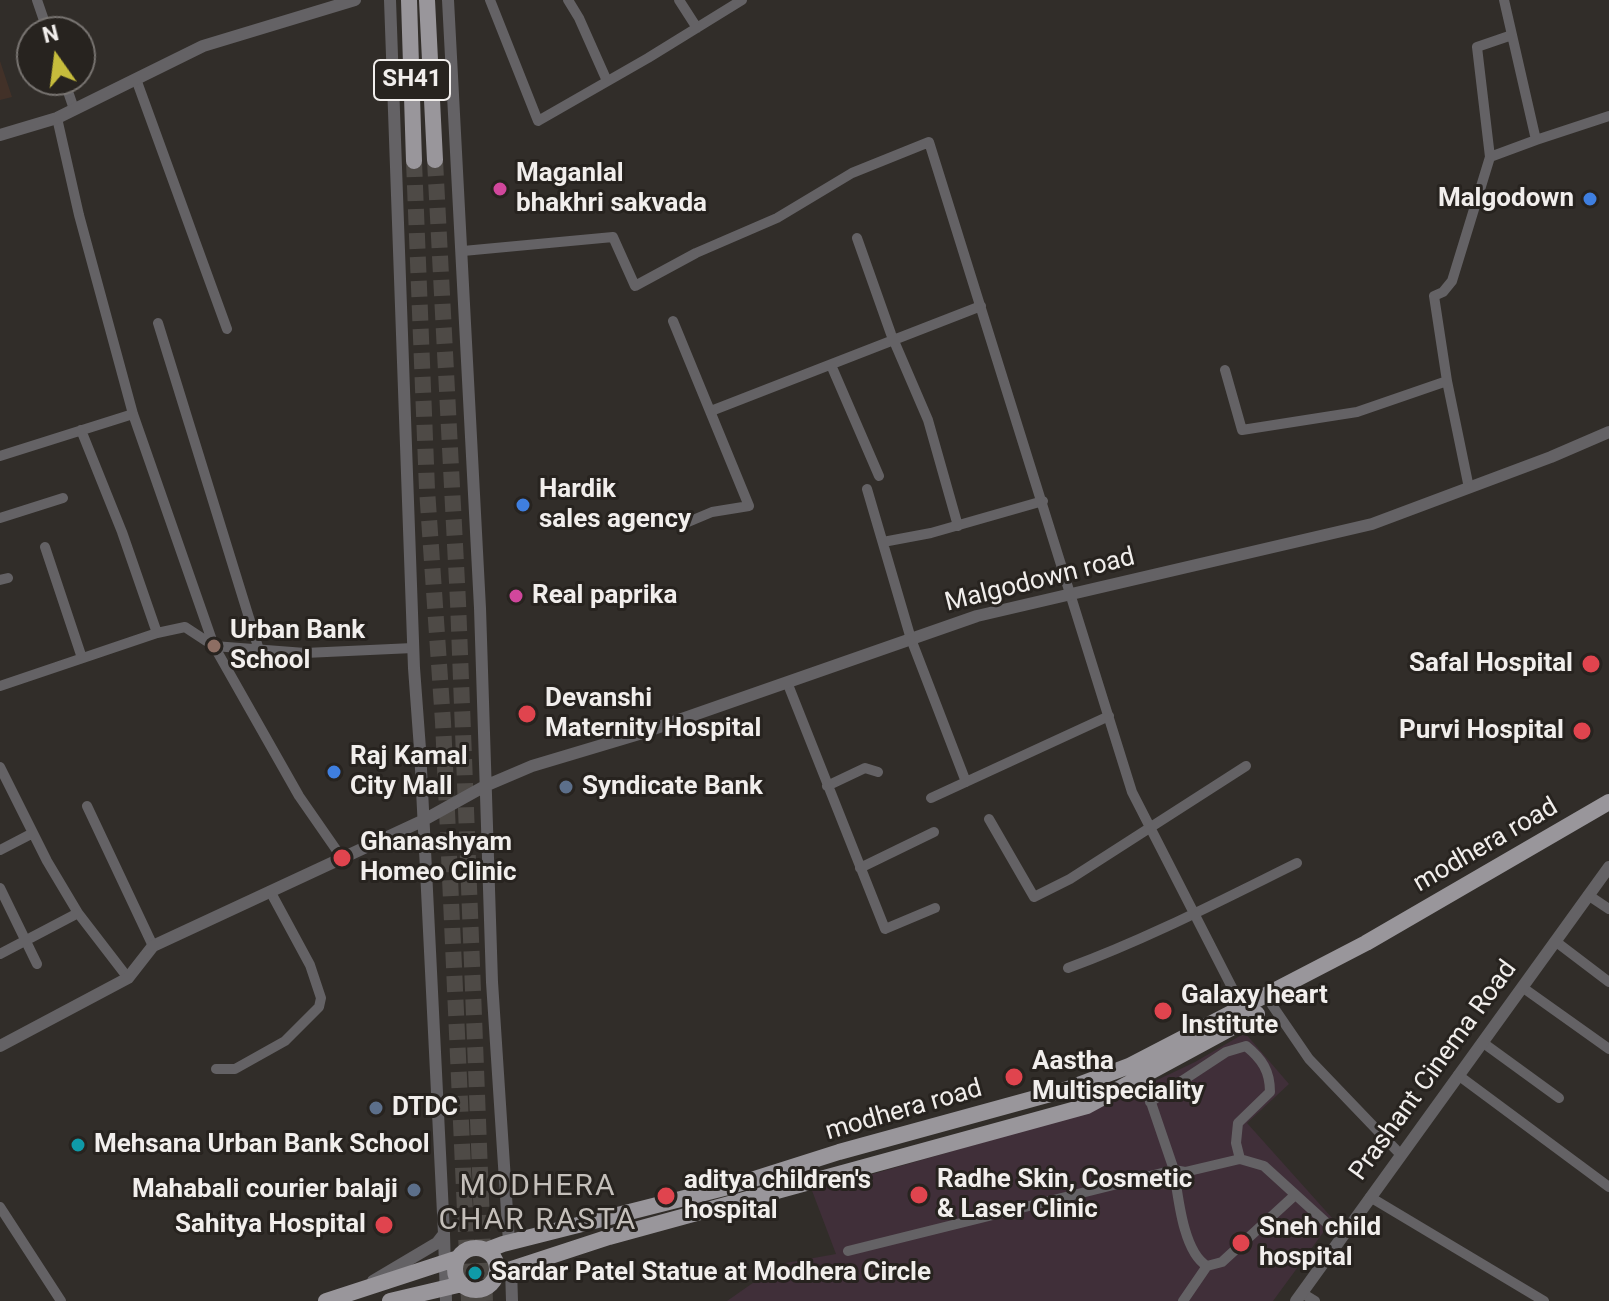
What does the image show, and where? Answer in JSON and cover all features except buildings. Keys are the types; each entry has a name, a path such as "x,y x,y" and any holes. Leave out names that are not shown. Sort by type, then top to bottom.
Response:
{"main road":[{"name":"SH41","path":"405,162 413,139 409,0"},
{"name":"SH41","path":"427,0 435,160"},
{"name":"modhera road","path":"349,1295 452,1260 468,1249 487,1250 509,1242 734,1194 769,1173 1065,1090 1129,1066 1245,1014 1609,802"},
{"path":"390,1301 452,1290 482,1289 504,1271 734,1194 1087,1106 1245,1014 1272,1005 1385,945 1609,813"},
{"path":"487,1250 504,1271"},
{"path":"452,1260 455,1271 452,1290"},
{"path":"326,1301 349,1295"}],"street":[{"path":"0,135 57,118 203,46 355,0"},
{"path":"390,0 405,162 413,648 444,1234 452,1260"},
{"path":"448,0 480,608 492,982 509,1242"},
{"path":"490,0 538,121 742,0"},
{"path":"568,0 607,81"},
{"path":"679,0 697,28"},
{"path":"1504,0 1536,140"},
{"path":"1469,488 1447,381 1434,296 1443,292 1452,281 1490,157 1477,47 1512,35"},
{"path":"136,79 227,329"},
{"path":"70,96 74,109"},
{"path":"1490,157 1609,116"},
{"path":"57,118 79,215 133,414 214,646 299,796 342,858"},
{"path":"434,137 458,153"},
{"path":"463,251 613,237 635,286 696,253 777,218 852,173 929,142 1132,792 1245,1014"},
{"path":"857,238 894,340 928,420 958,526"},
{"path":"711,411 981,306"},
{"path":"673,321 749,506 712,512 681,525"},
{"path":"158,323 259,650"},
{"path":"831,365 879,476"},
{"path":"1225,370 1242,430 1357,412 1447,381"},
{"path":"0,456 133,414"},
{"path":"81,430 122,532 157,633"},
{"name":"Malgodown road","path":"422,821 485,786 532,766 639,734 977,616 1372,524 1609,432"},
{"path":"867,489 911,639 966,782"},
{"path":"0,518 63,498"},
{"path":"883,542 958,526 1043,501"},
{"path":"45,547 82,658"},
{"path":"0,686 157,633 185,627 214,646 305,653 413,648"},
{"path":"787,682 885,929 935,908"},
{"path":"931,798 1109,716"},
{"path":"989,819 1034,897 1070,879 1246,766"},
{"path":"0,767 78,913 128,978"},
{"path":"827,786 865,768 878,772"},
{"path":"87,806 153,946"},
{"path":"0,1046 128,978 153,946 422,821"},
{"path":"860,868 934,832"},
{"path":"0,850 33,833"},
{"path":"1068,968 1194,914 1297,863"},
{"name":"Prashant Cinema Road","path":"1299,1297 1609,867"},
{"path":"0,888 37,964"},
{"path":"216,1069 235,1069 285,1041 319,1007 321,998 310,965 270,891"},
{"path":"1588,895 1609,909"},
{"path":"0,954 78,913"},
{"path":"1555,941 1609,982"},
{"path":"1522,987 1609,1049"},
{"path":"1272,1005 1309,1059 1401,1155"},
{"path":"1482,1042 1559,1098"},
{"path":"1150,1102 1226,1052 1246,1046 1260,1058 1270,1077 1270,1092 1238,1123 1236,1143 1240,1159"},
{"path":"1458,1075 1609,1187"},
{"path":"1142,1076 1174,1170 1182,1216 1193,1251 1198,1261 1207,1266"},
{"path":"848,1251 1174,1170 1185,1172 1240,1159 1264,1166 1342,1237"},
{"path":"1183,1301 1207,1266 1222,1262 1295,1195"},
{"path":"1370,1197 1544,1301"},
{"path":"0,1207 61,1301"},
{"path":"349,1295 437,1243 444,1234"},
{"path":"504,1271 512,1301"},
{"path":"1299,1297 1315,1301"}],"shaded area":[{"path":"0,61 12,97 0,100"},
{"path":"1245,1033 1289,1084 1247,1123 1333,1219 1273,1301 727,1301 780,1264 836,1254 811,1188 838,1184 1092,1111 1195,1062"}],"tunnel":[{"path":"435,160 458,602 485,1301"},
{"path":"414,161 427,489 443,722 469,1301"}],"place":[{"name":"Maganlal bhakhri sakvada","path":"500,189"},
{"name":"Malgodown","path":"1590,199"},
{"name":"Hardik sales agency","path":"523,505"},
{"name":"Real paprika","path":"516,596"},
{"name":"Urban Bank School","path":"214,646"},
{"name":"Safal Hospital","path":"1591,664"},
{"name":"Devanshi Maternity Hospital","path":"527,714"},
{"name":"Purvi Hospital","path":"1582,731"},
{"name":"Raj Kamal City Mall","path":"334,772"},
{"name":"Syndicate Bank","path":"566,787"},
{"name":"Ghanashyam Homeo Clinic","path":"342,858"},
{"name":"Galaxy heart Institute","path":"1163,1011"},
{"name":"Aastha Multispeciality","path":"1014,1077"},
{"name":"DTDC","path":"376,1108"},
{"name":"Mehsana Urban Bank School","path":"78,1145"},
{"name":"Mahabali courier balaji","path":"414,1190"},
{"name":"Radhe Skin, Cosmetic & Laser Clinic","path":"919,1195"},
{"name":"aditya children's hospital","path":"666,1196"},
{"name":"Sahitya Hospital","path":"384,1225"},
{"name":"Sneh child hospital","path":"1241,1243"},
{"name":"Sardar Patel Statue at Modhera Circle","path":"475,1273"}],"district":[{"name":"MODHERA CHAR RASTA","path":"538,1204"}]}
